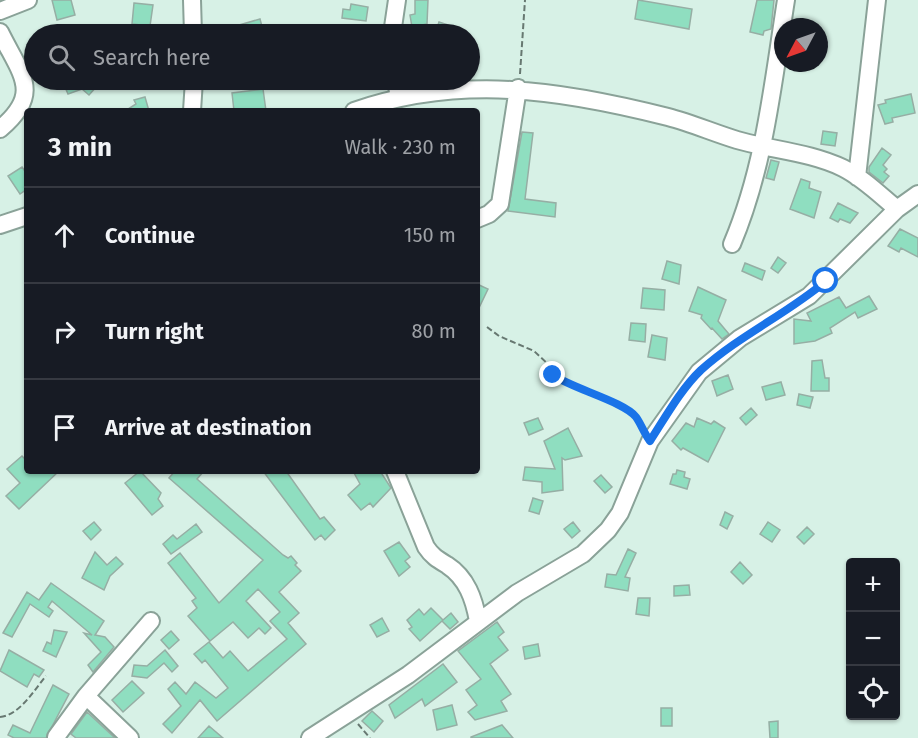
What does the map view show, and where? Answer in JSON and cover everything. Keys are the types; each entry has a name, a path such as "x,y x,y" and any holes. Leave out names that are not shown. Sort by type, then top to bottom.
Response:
{"street":[{"path":"0,10 28,0"},
{"path":"192,0 193,24"},
{"path":"393,24 397,0"},
{"path":"732,244 745,214 763,146 786,0"},
{"path":"857,177 877,0"},
{"path":"0,32 24,81"},
{"path":"480,89 519,88 565,95 670,117 763,146 826,162 857,177 897,209"},
{"path":"480,218 489,214 500,204 519,88"},
{"path":"0,129 16,116 26,96 26,90"},
{"path":"192,108 193,90"},
{"path":"398,90 399,98"},
{"path":"364,108 399,98 461,90"},
{"path":"310,738 408,675 517,593 583,554 608,530 620,513 650,441 699,372 740,338 809,296 897,209 918,194"},
{"path":"0,225 24,217"},
{"path":"395,474 426,547 432,556 461,579 474,598 478,621"},
{"path":"56,736 86,696 151,621"},
{"path":"86,696 130,738"}],"path":[{"path":"519,88 525,0"},
{"path":"487,327 499,336 534,351 549,365 553,375 571,387 585,389 626,409 635,416 650,441"},
{"path":"0,717 8,716 16,709 46,676"},
{"path":"348,713 370,738"}],"building":[{"path":"52,0 71,0 75,15 57,20"},
{"path":"415,0 428,0 427,24 412,24 410,15 415,14"},
{"path":"638,0 692,9 689,29 635,19"},
{"path":"757,0 774,0 771,29 764,31 763,35 750,32"},
{"path":"134,3 153,5 150,24 132,24"},
{"path":"351,4 368,7 366,21 342,18 343,9 350,10"},
{"path":"260,19 261,24 243,24"},
{"path":"66,90 79,90 68,94"},
{"path":"83,90 93,90 89,95"},
{"path":"263,90 266,108 234,108 232,93"},
{"path":"911,94 915,113 892,118 893,122 885,124 878,105 886,103 885,100"},
{"path":"145,97 148,108 130,108 136,104 134,100"},
{"path":"823,131 837,133 835,146 821,144"},
{"path":"522,132 533,133 525,199 556,203 555,217 508,211"},
{"path":"882,148 891,155 883,165 887,169 884,172 889,176 883,183 869,172 869,167"},
{"path":"771,160 779,162 774,180 766,178"},
{"path":"22,167 24,191 20,194 8,176"},
{"path":"801,179 810,182 809,188 821,192 814,218 790,209"},
{"path":"838,203 858,213 850,223 840,219 838,222 830,218"},
{"path":"900,229 918,238 918,257 901,248 899,252 888,246"},
{"path":"778,257 786,263 778,273 771,268"},
{"path":"667,261 681,265 679,284 662,279"},
{"path":"745,263 765,271 762,280 742,271"},
{"path":"480,285 488,289 480,306"},
{"path":"698,287 726,300 718,321 729,334 722,339 701,318 702,315 689,311"},
{"path":"643,288 665,290 664,310 641,308"},
{"path":"869,296 877,309 858,318 855,312 830,328 832,333 815,341 794,344 794,319 811,321 807,313 839,297 846,308"},
{"path":"631,323 646,324 645,342 629,340"},
{"path":"652,335 667,338 665,360 648,357"},
{"path":"822,360 825,378 829,378 829,391 811,391 812,361"},
{"path":"728,375 733,389 717,396 712,381"},
{"path":"781,382 785,395 766,400 762,387"},
{"path":"799,394 813,397 810,408 797,405"},
{"path":"751,408 757,415 746,425 740,418"},
{"path":"538,418 543,429 529,435 524,423"},
{"path":"697,418 711,424 714,421 725,428 708,462 683,448 681,450 672,441 686,423 694,427"},
{"path":"568,428 582,456 565,460 562,458 563,490 542,493 542,482 523,480 525,467 555,469 544,441"},
{"path":"22,456 24,474 56,474 19,509 6,496 20,483 7,469"},
{"path":"677,470 685,472 684,477 690,479 687,489 670,484"},
{"path":"136,474 143,474 161,493 158,499 163,506 152,515 125,483"},
{"path":"172,474 201,474 197,479 283,555 288,558 291,556 297,563 295,565 301,571 279,592 299,613 288,623 306,644 217,721 200,700 172,733 163,724 181,706 168,689 175,682 186,694 195,682 216,698 228,688 205,660 202,663 194,654 209,642 223,658 230,651 248,671 287,639 270,621 280,612 258,589 246,601 271,628 265,634 259,628 248,638 233,622 210,641 188,616 197,608 192,601 196,598 168,563 180,553 219,603 263,560 169,478"},
{"path":"265,474 288,474 320,519 324,517 335,530 325,540 321,535 315,540"},
{"path":"355,474 382,474 391,488 373,507 370,503 361,510 348,495 360,484"},
{"path":"601,475 612,487 605,493 594,481"},
{"path":"533,498 543,501 539,514 529,511"},
{"path":"725,512 733,516 727,529 720,525"},
{"path":"94,522 101,530 91,540 83,531"},
{"path":"573,522 580,531 572,538 564,529"},
{"path":"768,522 780,530 772,542 760,534"},
{"path":"196,524 202,532 171,554 163,544 173,535 177,539"},
{"path":"807,527 814,534 804,544 797,537"},
{"path":"399,542 410,557 405,561 410,567 399,576 384,551"},
{"path":"628,549 636,553 625,577 630,578 628,591 605,587 607,574 616,575"},
{"path":"95,552 107,565 116,557 123,564 110,576 104,590 82,578"},
{"path":"740,562 752,575 743,584 731,572"},
{"path":"51,583 104,621 95,635 105,637 114,647 93,672 88,665 101,652 84,633 92,635 52,601 48,607 53,611 49,617 30,604 12,637 3,633 27,592 39,600"},
{"path":"689,585 690,595 674,596 674,586"},
{"path":"638,598 650,598 649,616 636,614"},
{"path":"431,608 443,620 451,613 458,622 450,629 442,621 420,641 409,629 412,627 407,620 419,609 424,615"},
{"path":"382,618 389,631 377,637 370,625"},
{"path":"497,622 504,632 498,637 508,650 490,664 511,694 501,701 507,711 475,720 468,712 477,705 466,690 481,679 458,651"},
{"path":"54,630 67,632 56,657 43,651 47,642 51,644"},
{"path":"171,631 179,640 169,649 161,640"},
{"path":"538,644 540,656 525,659 523,647"},
{"path":"9,650 44,670 39,677 34,674 27,687 0,671"},
{"path":"165,650 178,666 172,672 164,663 147,678 132,676 134,665 147,666"},
{"path":"443,664 457,682 425,706 422,699 395,718 389,705"},
{"path":"132,681 144,693 123,712 112,700"},
{"path":"53,685 69,694 46,738 14,738 8,735 13,725 30,733"},
{"path":"452,705 457,725 437,730 433,710"},
{"path":"661,708 672,708 672,726 661,726"},
{"path":"372,711 383,721 374,732 362,721"},
{"path":"87,712 115,738 76,738 71,734"},
{"path":"778,721 778,738 770,738 769,722"},
{"path":"502,725 513,738 471,738 471,737"},
{"path":"209,726 223,738 198,738"}],"route":[{"path":"553,375 571,387 585,389 626,409 635,416 650,441 699,372 740,338 809,296 826,281"}]}
